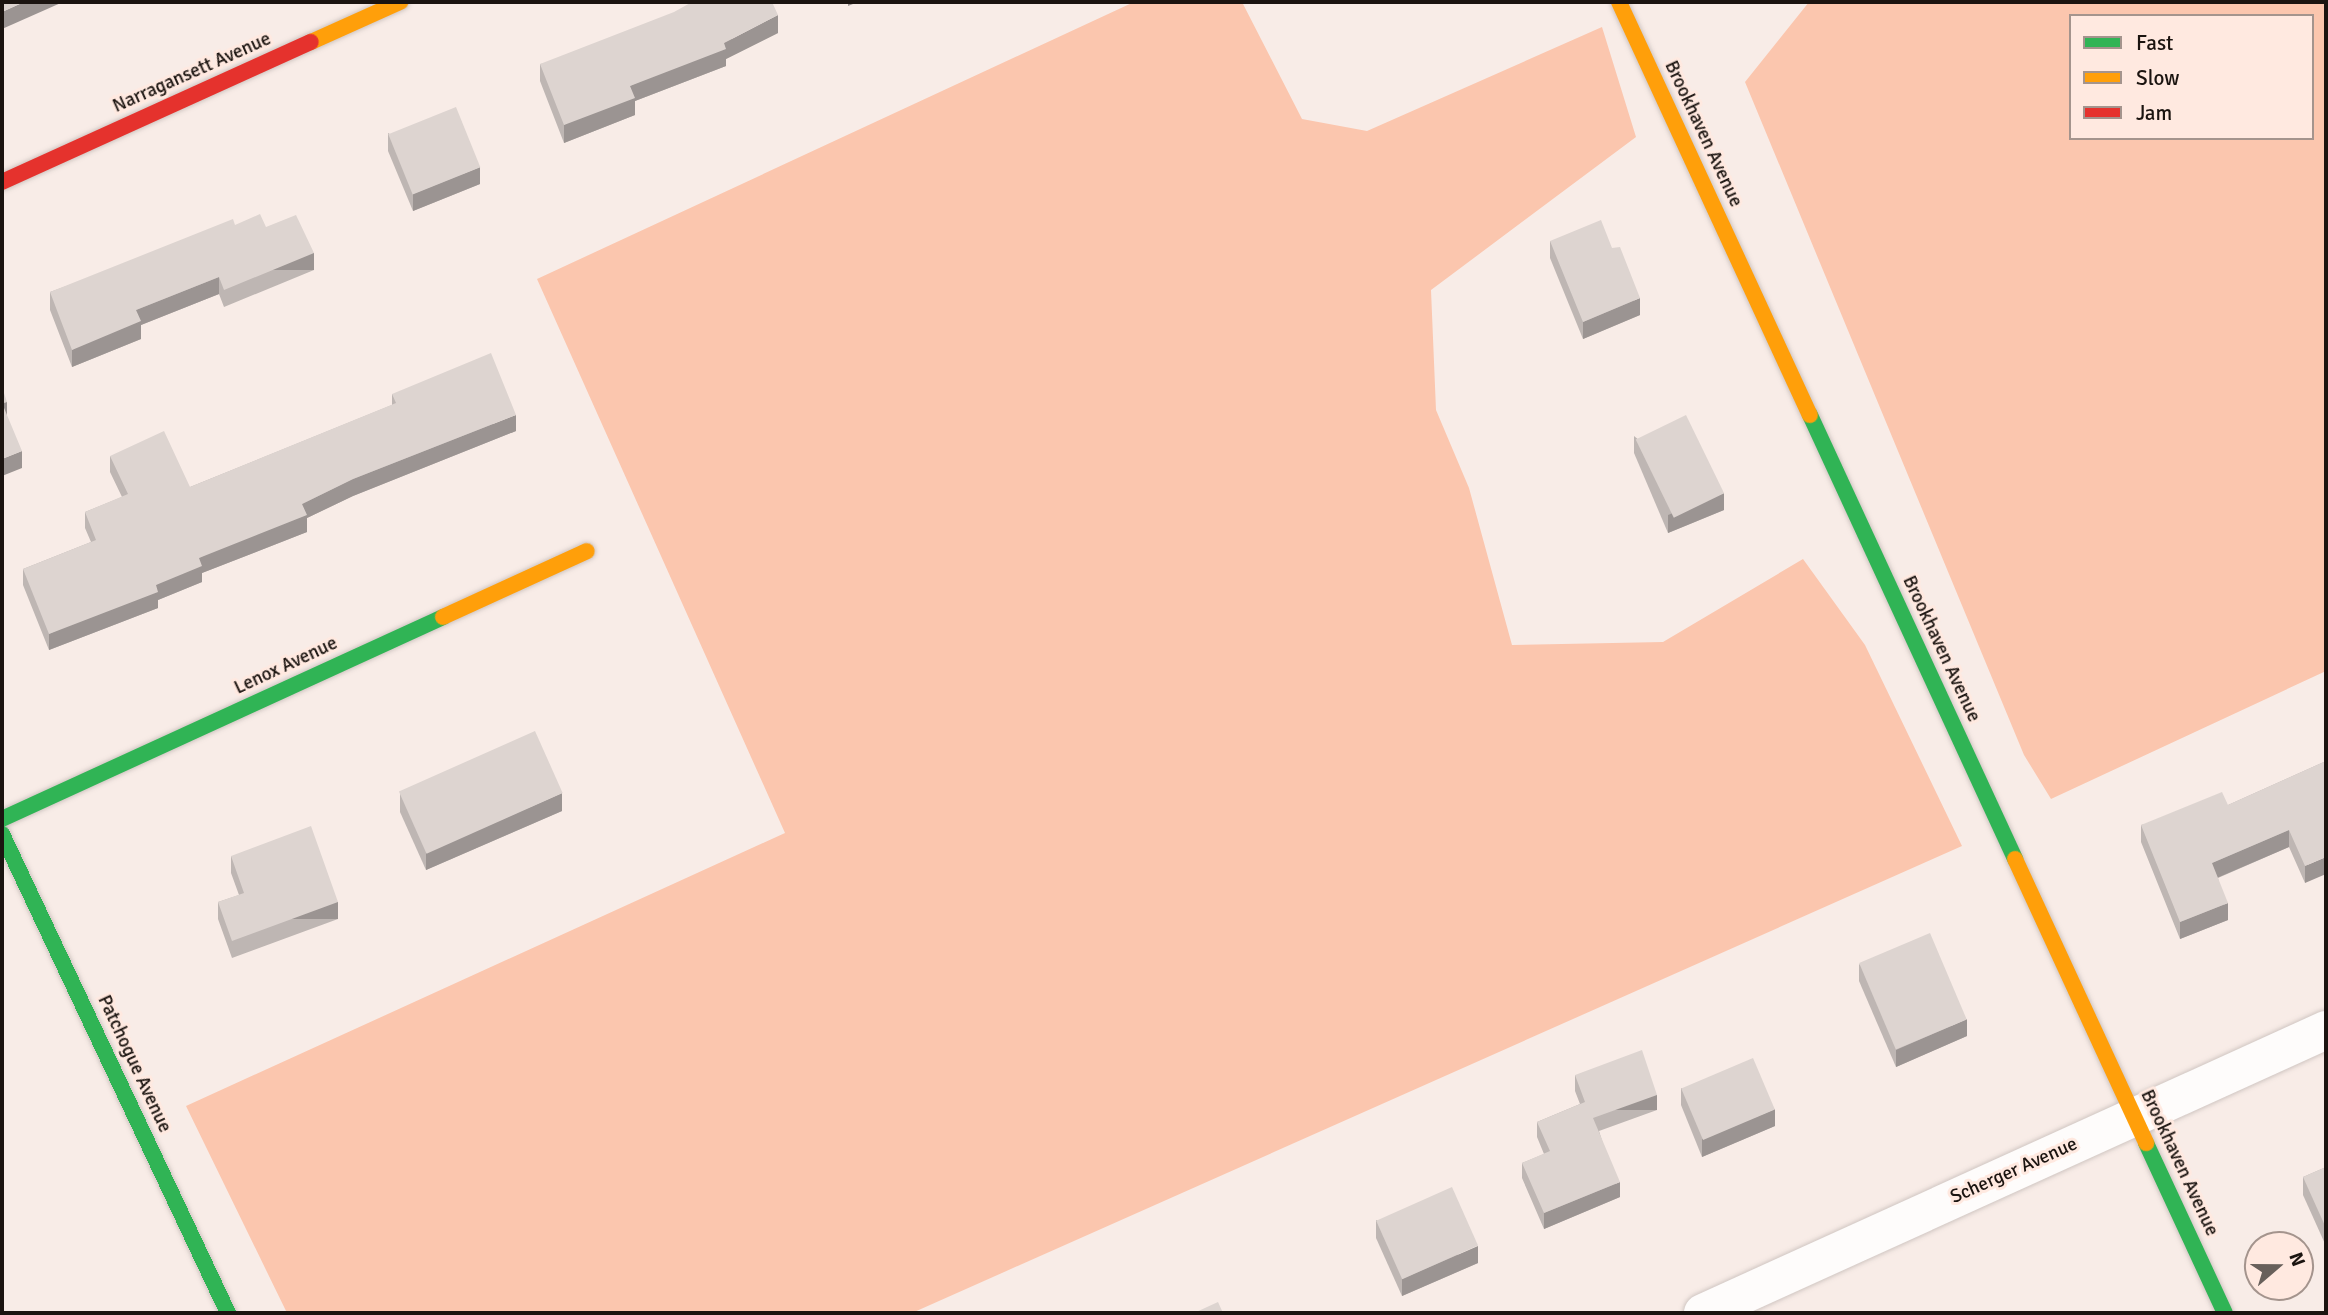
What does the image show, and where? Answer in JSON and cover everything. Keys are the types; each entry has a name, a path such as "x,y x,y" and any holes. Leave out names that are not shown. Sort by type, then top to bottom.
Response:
{"street":[{"name":"Narragansett Avenue","path":"2,182 400,2"},
{"name":"Brookhaven Avenue","path":"1619,2 2225,1313"},
{"name":"Lenox Avenue","path":"2,819 587,551"},
{"name":"Patchogue Avenue","path":"2,834 228,1313"},
{"name":"Scherger Avenue","path":"1703,1313 2326,1030"}],"shaded area":[{"path":"1134,2 1242,2 1302,119 1367,131 1602,27 1636,137 1431,290 1436,410 1469,488 1512,645 1663,642 1803,559 1865,645 1962,846 912,1313 287,1313 186,1106 785,833 537,279"},
{"path":"1809,2 2326,2 2326,671 2051,799 2024,755 1745,82"}],"building":[{"path":"2,2 24,2 2,12"},
{"path":"692,2 772,2 778,15 724,43 726,49 630,86 635,98 564,125 540,64 674,12"},
{"path":"456,107 480,167 413,195 388,134"},
{"path":"260,214 266,227 296,215 314,253 224,290 219,277 136,310 141,321 72,350 50,292 233,219 235,225"},
{"path":"1601,220 1612,248 1620,247 1640,298 1583,322 1550,241"},
{"path":"491,353 516,415 353,479 302,504 307,515 199,558 202,566 156,585 158,592 49,634 23,569 96,540 85,512 128,494 110,456 164,431 190,487 396,403 392,394"},
{"path":"2,387 7,402 2,403"},
{"path":"2,403 22,451 2,459"},
{"path":"1686,415 1724,493 1674,518 1636,440"},
{"path":"535,731 563,793 427,854 399,792"},
{"path":"2326,761 2326,857 2305,866 2289,830 2212,863 2228,903 2180,922 2141,825 2222,792 2228,805"},
{"path":"311,826 338,902 232,941 218,902 244,893 231,856"},
{"path":"1930,933 1967,1020 1896,1050 1859,963"},
{"path":"1642,1050 1657,1095 1593,1118 1620,1182 1544,1213 1522,1163 1550,1151 1537,1122 1585,1102 1575,1075"},
{"path":"1753,1058 1775,1110 1703,1140 1681,1088"},
{"path":"2326,1167 2326,1228 2303,1177"},
{"path":"1452,1187 1478,1245 1402,1279 1376,1221"},
{"path":"1218,1302 1223,1313 1194,1313"}],"traffic: fast":[{"path":"1810,415 2015,859"},
{"path":"2,819 443,617"},
{"path":"2,834 228,1313"},
{"path":"2146,1143 2225,1313"}],"traffic: slow":[{"path":"311,42 400,2"},
{"path":"1619,2 1810,415"},
{"path":"443,617 587,551"},
{"path":"2015,859 2146,1143"}],"traffic: jam":[{"path":"2,182 311,42"}]}
